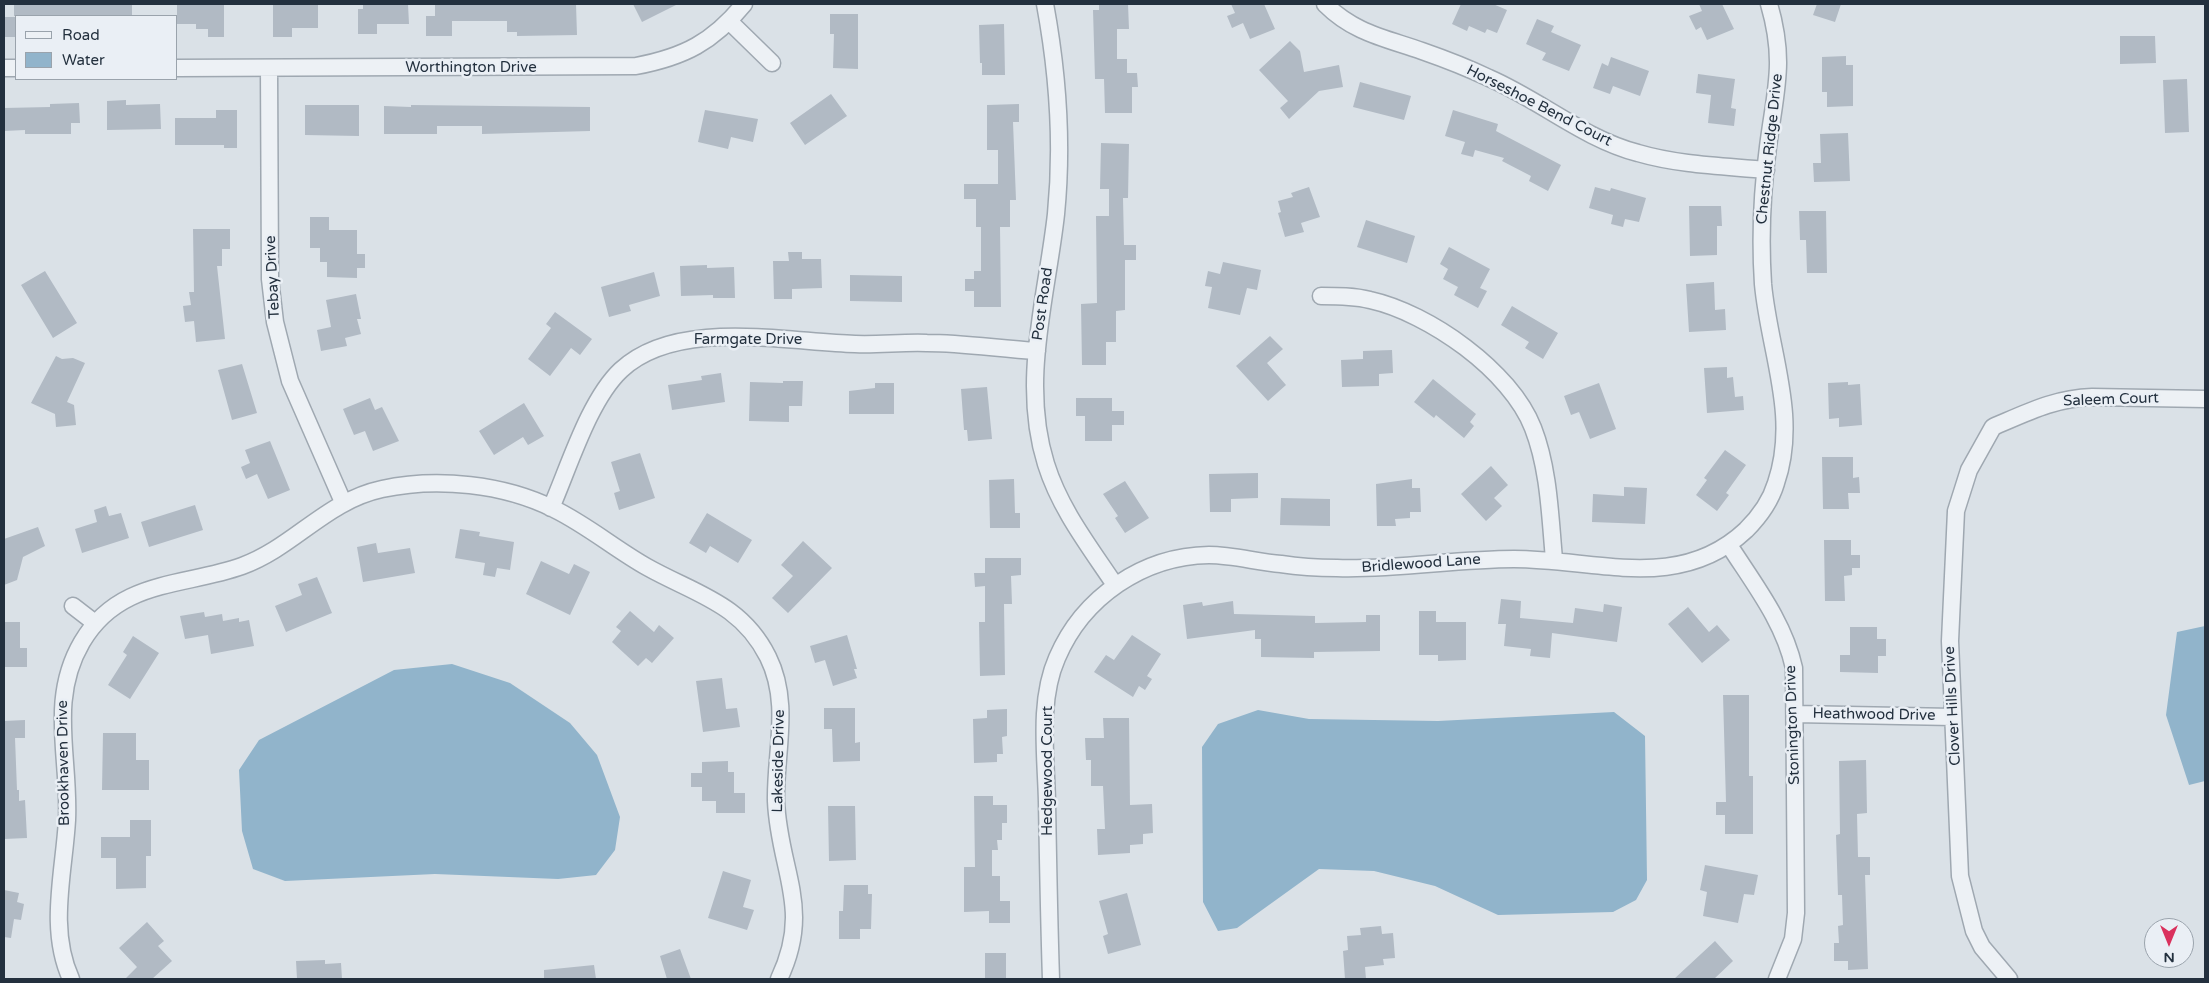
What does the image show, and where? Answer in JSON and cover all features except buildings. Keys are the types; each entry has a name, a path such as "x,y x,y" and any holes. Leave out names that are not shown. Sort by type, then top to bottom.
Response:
{"street":[{"name":"Worthington Drive","path":"178,68 636,66 686,53 730,22 744,4"},
{"name":"Post Road","path":"1045,4 1054,51 1060,141 1056,214 1037,351 1035,405 1046,465 1069,517 1115,585"},
{"name":"Horseshoe Bend Court","path":"1325,4 1337,16 1359,30 1422,51 1490,78 1613,144 1637,153 1673,161 1766,170"},
{"name":"Chestnut Ridge Drive","path":"1729,545 1752,524 1776,485 1786,434 1783,401 1764,298 1762,227 1766,170 1779,71 1777,39 1769,4"},
{"path":"730,22 772,63"},
{"name":"Tebay Drive","path":"269,68 270,279 275,322 290,381 343,502"},
{"path":"1321,296 1347,296 1370,300 1419,318 1467,350 1507,385 1526,412 1540,448 1546,480 1554,560"},
{"name":"Farmgate Drive","path":"552,508 594,406 605,389 628,364 657,347 696,339 746,338 855,344 928,343 1037,351"},
{"name":"Saleem Court","path":"1993,427 2051,403 2074,398 2205,399"},
{"name":"Clover Hills Drive","path":"1993,427 1969,470 1956,511 1950,641 1960,876 1974,931 1982,947 2009,979"},
{"name":"Lakeside Drive","path":"343,502 384,489 436,484 471,486 510,493 552,508 583,525 646,567 721,603 752,631 769,659 781,704 777,771 778,821 795,909 793,935 786,964 779,979"},
{"name":"Brookhaven Drive","path":"71,979 66,969 59,929 68,803 61,708 66,680 73,657 95,623 112,608 136,593 170,582 210,576 244,565 268,554 292,539 321,516 343,502"},
{"name":"Bridlewood Lane","path":"1115,585 1135,572 1167,561 1206,555 1312,567 1387,567 1453,560 1554,560 1660,568 1697,561 1729,545"},
{"name":"Stonington Drive","path":"1729,545 1783,632 1794,668 1796,913 1793,939 1777,979"},
{"name":"Hedgewood Court","path":"1051,979 1046,728 1048,695 1054,664 1063,644 1095,603 1115,585"},
{"path":"73,606 95,623"},
{"name":"Heathwood Drive","path":"1795,714 1953,717"}],"water":[{"path":"2205,626 2205,781 2189,785 2166,715 2177,632"},
{"path":"452,664 510,683 570,723 597,755 620,817 615,850 596,875 558,879 435,874 285,881 253,869 242,831 239,770 259,740 394,670"},
{"path":"1258,710 1309,719 1438,721 1614,712 1645,736 1647,880 1636,900 1613,912 1498,915 1435,886 1374,871 1319,869 1237,928 1218,931 1203,902 1202,747 1218,724"}]}
